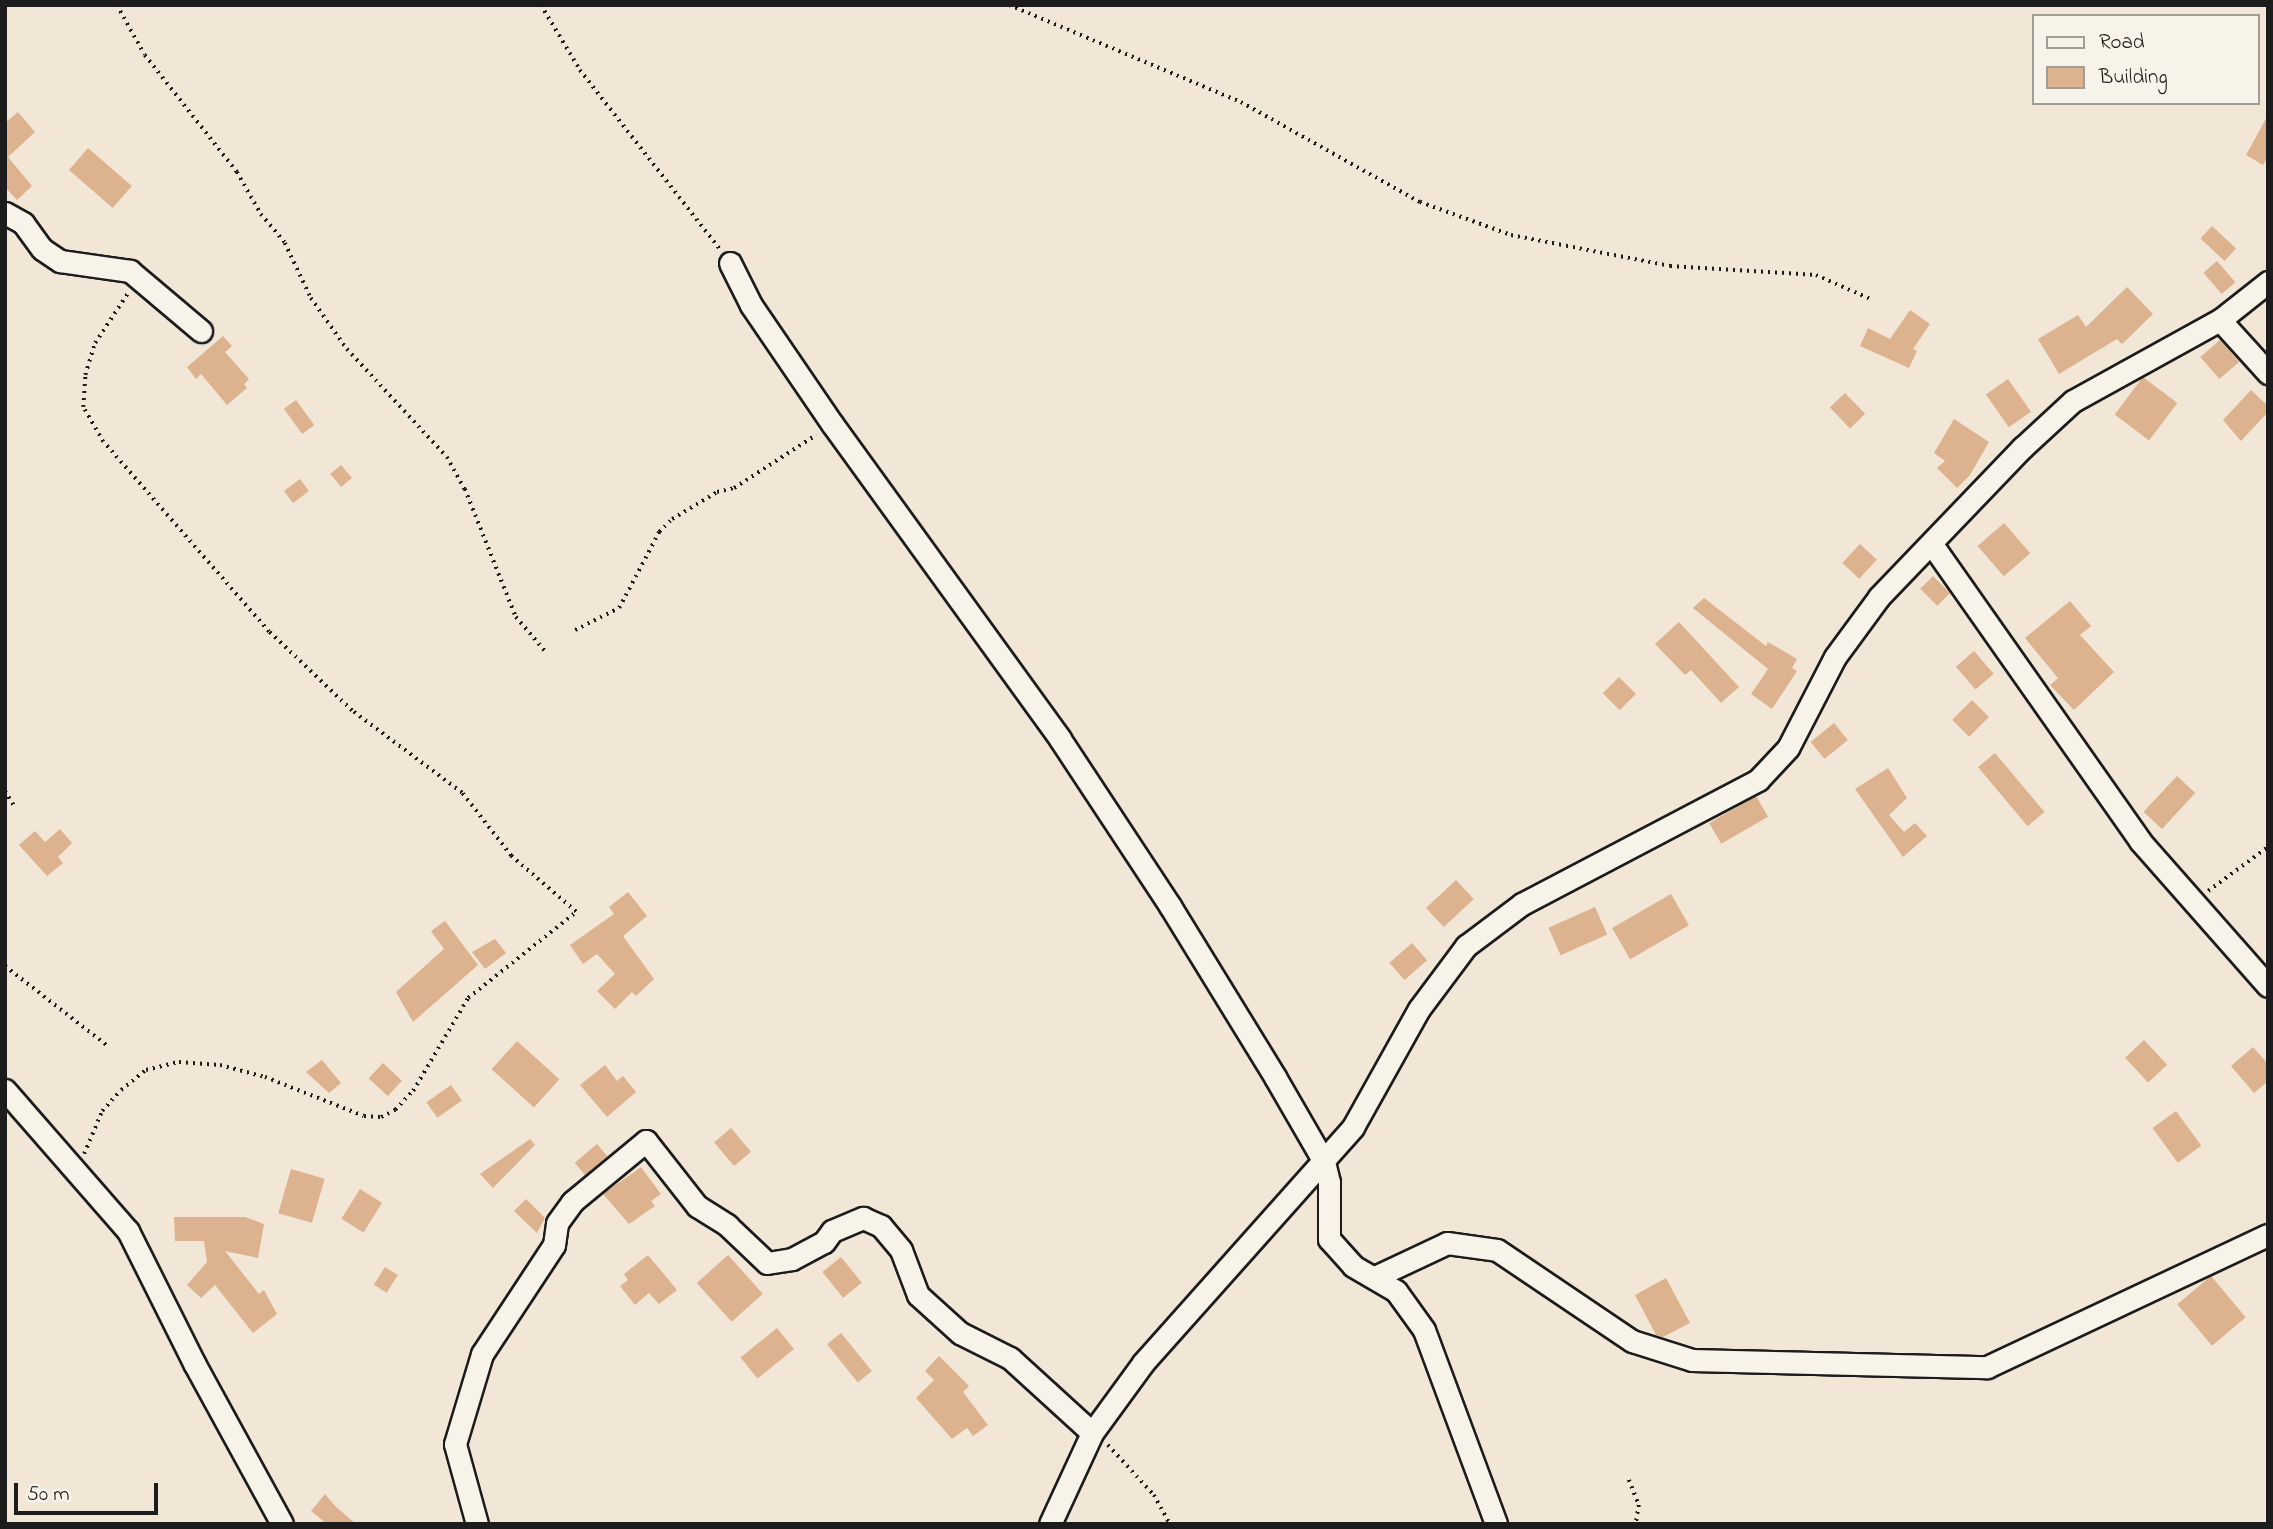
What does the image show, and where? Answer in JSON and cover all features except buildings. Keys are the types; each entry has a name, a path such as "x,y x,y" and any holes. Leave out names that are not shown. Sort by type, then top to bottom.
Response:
{"street":[{"path":"5,213 23,223 42,249 60,261 130,271 140,277 201,331"},
{"path":"730,263 751,305 833,425 1074,761 1170,906 1324,1162 1329,1182 1329,1238 1353,1266 1377,1276 1396,1291 1424,1331 1496,1524"},
{"path":"1050,1524 1092,1433 1143,1363 1353,1128 1419,1009 1466,946 1522,904 1758,780 1788,748 1855,629 1879,597 1933,546 2022,448 2073,401 2220,320 2268,282"},
{"path":"2220,320 2268,373"},
{"path":"1933,546 2140,841 2195,900 2268,986"},
{"path":"5,1090 77,1168 128,1231 188,1352 282,1524"},
{"path":"477,1524 455,1444 482,1354 525,1282 554,1245 556,1223 572,1202 646,1140 697,1206 727,1225 766,1262 792,1259 824,1242 832,1231 863,1218 881,1226 901,1251 918,1295 960,1333 1010,1358 1092,1433"},
{"path":"1377,1276 1447,1243 1497,1250 1632,1341 1692,1360 1987,1367 2268,1235"}],"path":[{"path":"117,5 145,55 237,172 261,214 285,243 311,298 347,349 447,457 465,489 516,617 545,651"},
{"path":"541,5 580,70 730,263"},
{"path":"1009,5 1241,102 1420,202 1511,236 1670,266 1816,275 1873,300"},
{"path":"77,1168 102,1111 121,1090 146,1070 179,1062 220,1065 265,1077 364,1116 381,1117 395,1110 413,1090 468,998 576,912 511,856 461,793 352,711 269,632 103,442 83,407 85,375 106,323 140,277"},
{"path":"575,631 619,608 659,532 672,519 717,492 734,488 833,425"},
{"path":"5,791 15,807"},
{"path":"2195,900 2268,847"},
{"path":"5,966 108,1047"},
{"path":"1092,1433 1125,1461 1154,1495 1170,1524"},
{"path":"1629,1480 1639,1505 1636,1524"}]}
